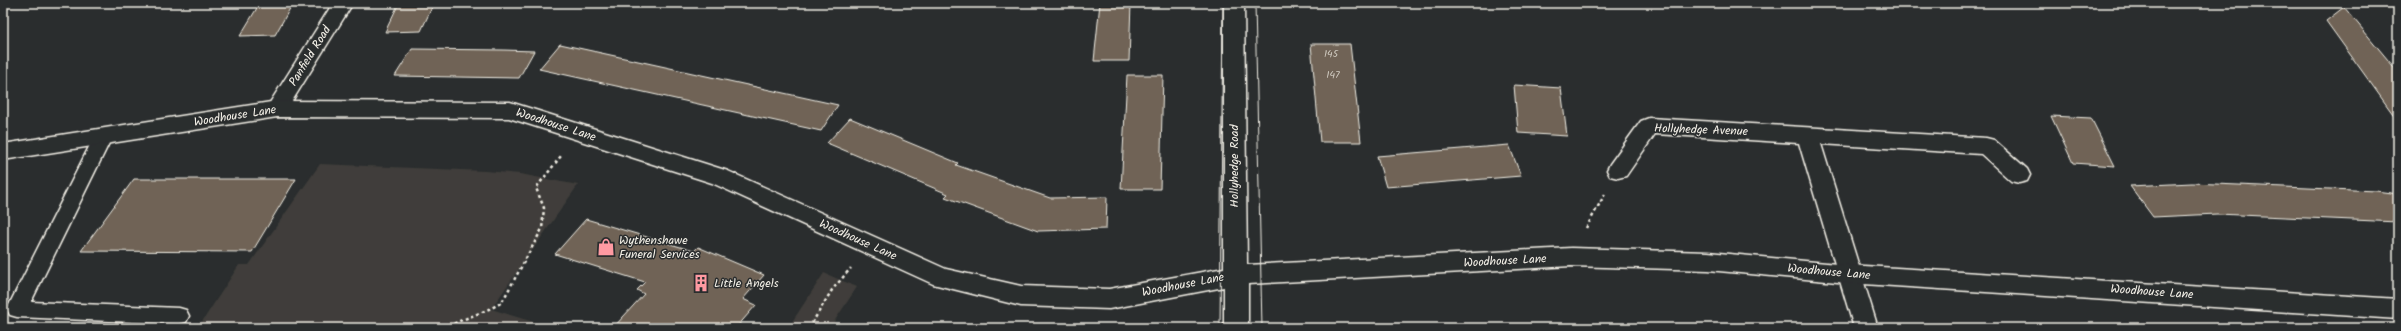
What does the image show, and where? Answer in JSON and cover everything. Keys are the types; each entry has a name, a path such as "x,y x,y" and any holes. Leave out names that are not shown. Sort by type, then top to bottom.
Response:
{"street":[{"name":"Panfield Road","path":"277,109 343,3"},
{"name":"Hollyhedge Road","path":"1234,3 1236,328"},
{"name":"Woodhouse Lane","path":"3,152 277,109 510,110 720,177 941,277 1021,296 1109,299 1235,275 1571,257 1708,261 1848,274 2398,309"},
{"name":"Hollyhedge Avenue","path":"1618,170 1649,126 1986,146 2019,175"},
{"path":"1808,136 1848,274 1866,328"}],"lane":[{"path":"103,137 17,309 179,316"}],"path":[{"path":"450,328 453,324 483,310 496,307 502,302 542,228 544,208 536,188 579,132"},
{"path":"1571,257 1618,170"},
{"path":"809,328 832,290 870,245"}],"shaded area":[{"path":"320,164 485,171 520,174 578,185 491,309 553,328 198,328 239,265 249,265"},
{"path":"824,273 857,287 830,328 788,328"}],"building":[{"path":"260,3 293,3 275,35 240,36"},
{"path":"399,3 434,3 421,31 385,32"},
{"path":"1100,3 1131,3 1129,61 1094,61"},
{"path":"2344,7 2398,72 2398,121 2326,21"},
{"path":"560,44 838,105 821,131 539,69"},
{"path":"1311,44 1350,44 1361,142 1320,142"},
{"path":"412,49 534,51 519,78 395,76"},
{"path":"1127,75 1163,75 1160,189 1121,189"},
{"path":"1514,85 1561,88 1567,136 1518,133"},
{"path":"2051,116 2091,118 2115,166 2073,163"},
{"path":"850,118 958,163 956,165 1050,198 1107,197 1106,229 1038,231 945,197 948,194 827,143"},
{"path":"1509,145 1521,176 1386,187 1377,156"},
{"path":"134,179 296,179 252,252 81,251"},
{"path":"2192,183 2376,191 2398,194 2398,222 2217,214 2153,217 2130,186"},
{"name":"Little Angels","path":"586,219 694,251 698,247 764,275 743,299 756,305 736,328 613,328 644,294 637,290 645,282 555,254"}],"tram line":[{"path":"1220,328 1223,3"},
{"path":"1255,3 1262,328"}],"place":[{"name":"Wythenshawe Funeral Services","path":"606,247"},
{"name":"Little Angels","path":"701,283"}]}
